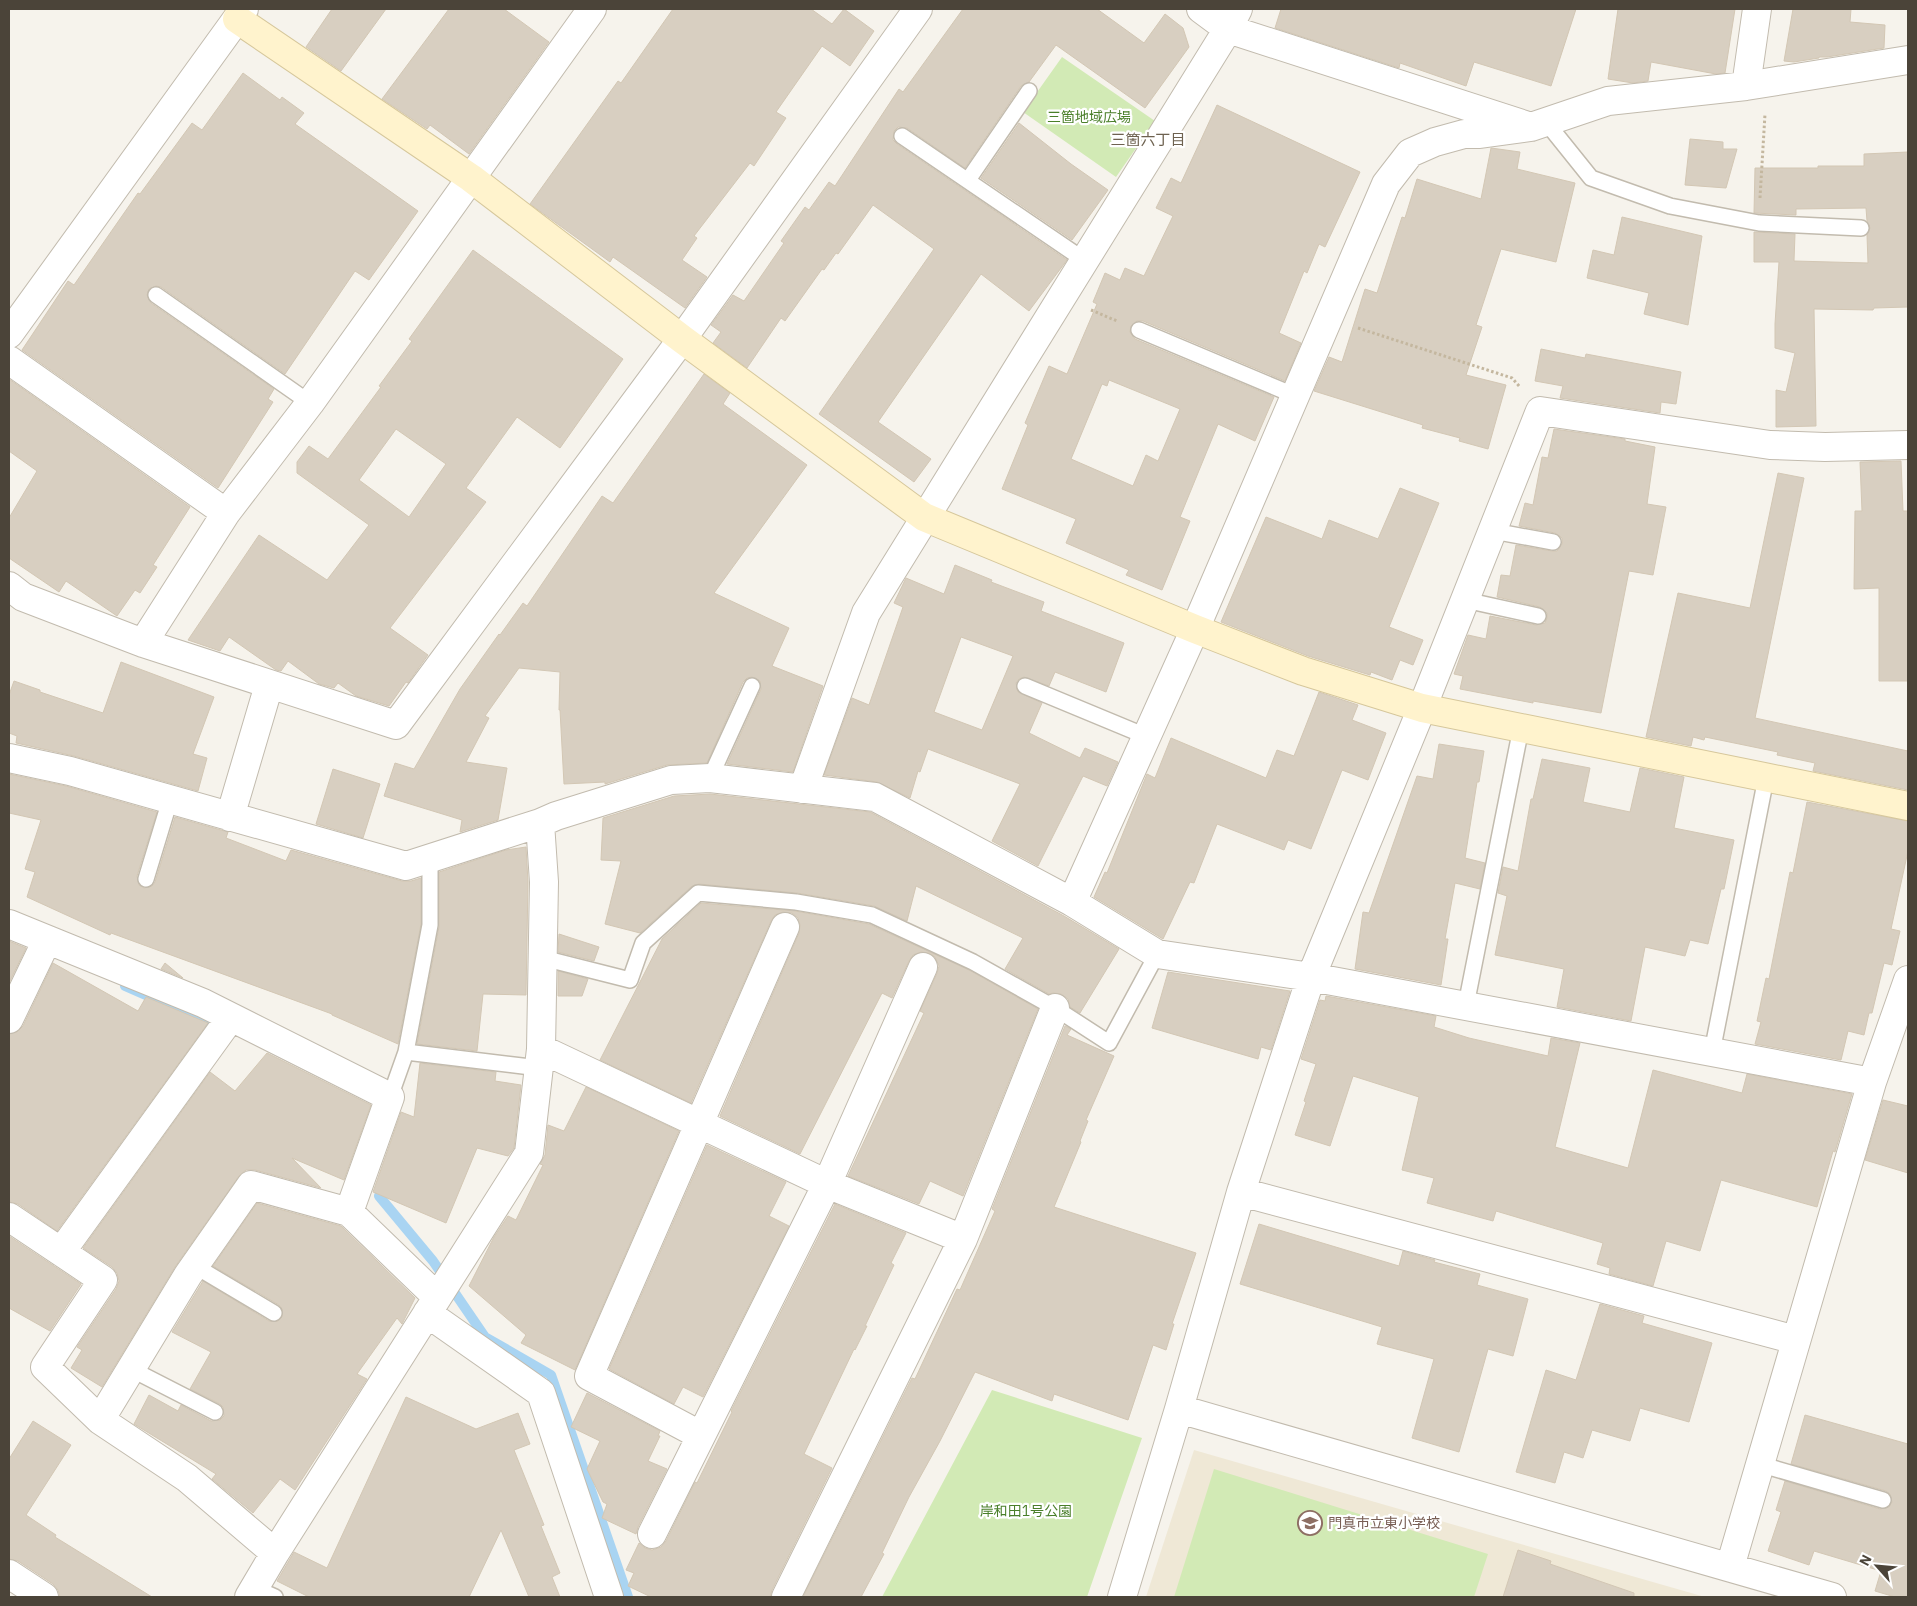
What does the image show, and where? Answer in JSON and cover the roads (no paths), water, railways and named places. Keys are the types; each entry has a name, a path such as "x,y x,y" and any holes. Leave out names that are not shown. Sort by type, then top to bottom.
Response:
{"street":[{"path":"143,643 226,513 310,403 592,9"},
{"path":"9,586 23,597 143,643 396,725 682,338 918,9"},
{"path":"1201,9 1538,125"},
{"path":"1756,84 1757,9"},
{"path":"9,334 234,12 471,178 682,338 924,517 1303,672 1422,708 1908,806"},
{"path":"803,789 866,612 1233,19"},
{"path":"1072,902 1148,737 1386,184 1410,153 1435,142 1464,134 1480,134 1538,125 1608,101 1756,84 1908,60"},
{"path":"9,360 226,513"},
{"path":"1122,1597 1179,1409 1241,1192 1311,976 1422,708 1540,410 1770,445 1825,447 1908,446"},
{"path":"230,817 269,685"},
{"path":"9,758 70,771 406,866 671,780 710,778 875,797 1072,902 1157,954 1311,976 1872,1082"},
{"path":"260,1594 275,1553 529,1153 540,1058 544,882 540,823"},
{"path":"9,924 203,1003 390,1097 349,1212"},
{"path":"700,1435 589,1376 785,927"},
{"path":"9,1020 48,940"},
{"path":"652,1534 827,1184 923,967"},
{"path":"1730,1567 1872,1082 1908,980"},
{"path":"786,1597 963,1238 1056,1008"},
{"path":"61,1252 231,1017"},
{"path":"540,1058 699,1122 827,1184 963,1238"},
{"path":"100,1420 195,1266 251,1185 349,1212 432,1305 541,1393 609,1597"},
{"path":"1241,1192 1796,1340"},
{"path":"9,1217 103,1280 45,1367 100,1420 187,1478 275,1553"},
{"path":"1179,1409 1730,1567 1792,1591 1832,1597"},
{"path":"9,1574 44,1597"}],"lane":[{"path":"968,180 1030,91"},
{"path":"1538,125 1591,178 1670,206 1759,223 1861,228"},
{"path":"902,136 1084,260"},
{"path":"156,295 310,403"},
{"path":"1139,330 1296,396"},
{"path":"1493,531 1553,542"},
{"path":"1465,600 1538,616"},
{"path":"710,778 752,686"},
{"path":"1025,686 1148,737"},
{"path":"1466,1005 1521,728"},
{"path":"1712,1052 1766,778"},
{"path":"146,879 170,800"},
{"path":"390,1097 406,1052 430,925 430,858"},
{"path":"543,958 630,980 643,943 698,893 796,902 872,915 973,962 1056,1008 1109,1043 1157,954"},
{"path":"406,1052 540,1058"},
{"path":"195,1266 274,1313"},
{"path":"131,1369 215,1412"},
{"path":"1759,1464 1883,1500"}],"waterway":[{"path":"125,986 221,1028"},
{"path":"384,1184 379,1196 433,1261 485,1337 551,1375 628,1597"}],"place":[{"name":"門真市立東小学校","path":"1310,1523"}],"district":[{"name":"三箇六丁目","path":"1148,139"}],"park label":[{"name":"三箇地域広場","path":"1089,117"},
{"name":"岸和田1号公園","path":"1026,1511"}]}
